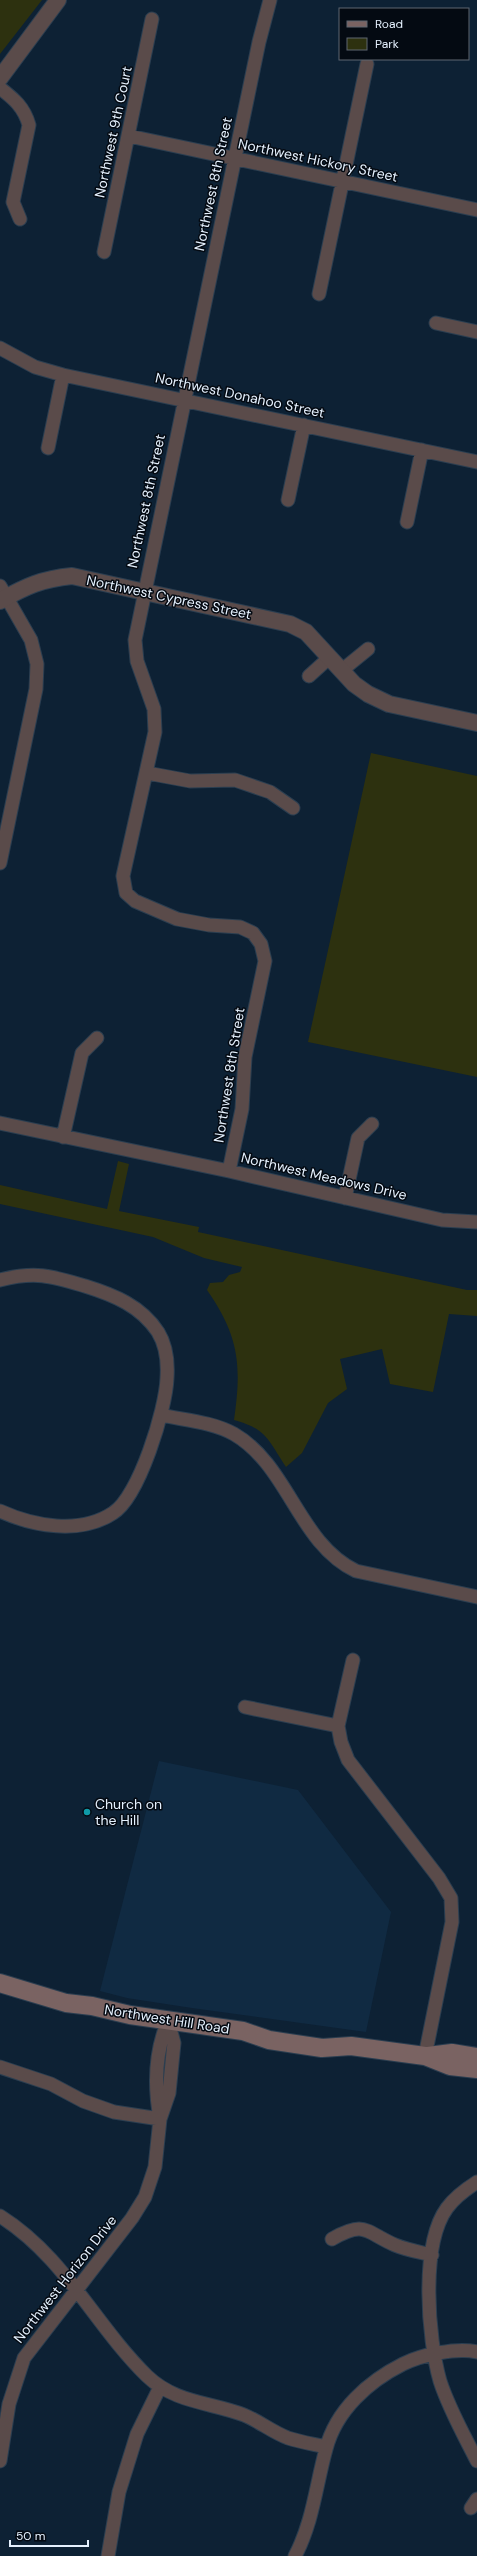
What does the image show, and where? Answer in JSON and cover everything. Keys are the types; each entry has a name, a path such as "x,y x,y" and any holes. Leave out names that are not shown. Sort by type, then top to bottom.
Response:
{"main road":[{"name":"Northwest Hill Road","path":"0,1971 69,1992 92,2006"},
{"name":"Northwest Hill Road","path":"0,1983 66,2003 92,2006 168,2021 243,2031 273,2029 324,2037 351,2046 424,2056 450,2066 477,2069"},
{"name":"Northwest Hill Road","path":"424,2056 452,2053 477,2057"}],"street":[{"path":"0,78 58,0"},
{"name":"Northwest 8th Street","path":"230,1171 242,1109 245,1057 265,961 261,944 253,933 240,927 210,925 177,919 135,901 126,893 123,876 155,732 154,709 137,661 135,640 143,592 270,0"},
{"name":"Northwest 9th Court","path":"104,252 152,19"},
{"path":"319,294 367,64"},
{"path":"0,88 19,104 26,113 29,125 13,202 20,219"},
{"name":"Northwest Hickory Street","path":"129,136 477,210"},
{"path":"436,323 477,332"},
{"name":"Northwest Donahoo Street","path":"0,348 35,367 63,375 184,399 477,462"},
{"path":"48,448 63,375"},
{"path":"288,500 304,425"},
{"path":"407,522 422,450"},
{"name":"Northwest Cypress Street","path":"2,595 48,578 72,576 290,624 306,632 341,671 368,694 389,704 477,723"},
{"path":"0,863 36,690 37,664 31,640 2,595"},
{"path":"341,671 368,649"},
{"path":"309,676 330,657"},
{"path":"147,773 190,781 236,780 270,792 293,808"},
{"path":"63,1136 82,1053 97,1038"},
{"name":"Northwest Meadows Drive","path":"0,1123 230,1171 442,1220 477,1222"},
{"path":"345,1198 358,1138 372,1124"},
{"path":"0,1280 23,1274 48,1275 123,1299 142,1313 158,1332 166,1354 167,1380 161,1415 135,1487 114,1513 102,1519 62,1526 19,1520 0,1511"},
{"path":"161,1415 216,1427 233,1433 248,1444 264,1460 315,1536 347,1567 356,1571 477,1597"},
{"path":"353,1660 338,1726 341,1742 348,1760 439,1878 451,1898 452,1922 424,2056"},
{"path":"244,1707 338,1726"},
{"name":"Northwest Horizon Drive","path":"0,2461 9,2404 24,2358 76,2288 128,2225 145,2197 155,2167 160,2119 169,2093 174,2043 168,2021"},
{"path":"0,2067 51,2084 83,2101 114,2112 160,2119"},
{"path":"477,2182 462,2192 446,2209 438,2228 432,2255 428,2313 433,2354 451,2411 477,2461"},
{"path":"0,2216 21,2229 41,2246 133,2360 160,2387 193,2403 245,2416 288,2438 326,2447"},
{"path":"332,2239 349,2230 366,2230 394,2245 432,2255"},
{"path":"295,2556 303,2540 314,2508 326,2447 336,2424 354,2398 382,2375 411,2360 433,2354 477,2352"},
{"path":"108,2556 119,2492 137,2434 160,2387"}],"shaded area":[{"path":"159,1761 298,1790 391,1912 366,2032 127,1998 100,1991"}],"green space":[{"path":"0,0 42,0 0,54"},
{"path":"371,753 477,776 477,1077 308,1042"},
{"path":"118,1161 129,1164 119,1211 199,1227 198,1232 467,1290 477,1290 477,1316 449,1314 433,1392 390,1384 382,1349 340,1359 347,1389 328,1403 302,1453 286,1467 266,1437 254,1427 234,1420 238,1383 236,1352 226,1322 207,1290 210,1283 223,1282 229,1275 240,1272 242,1267 204,1258 153,1237 0,1204 0,1185 107,1209"}],"place":[{"name":"Church on the Hill","path":"87,1812"}]}
